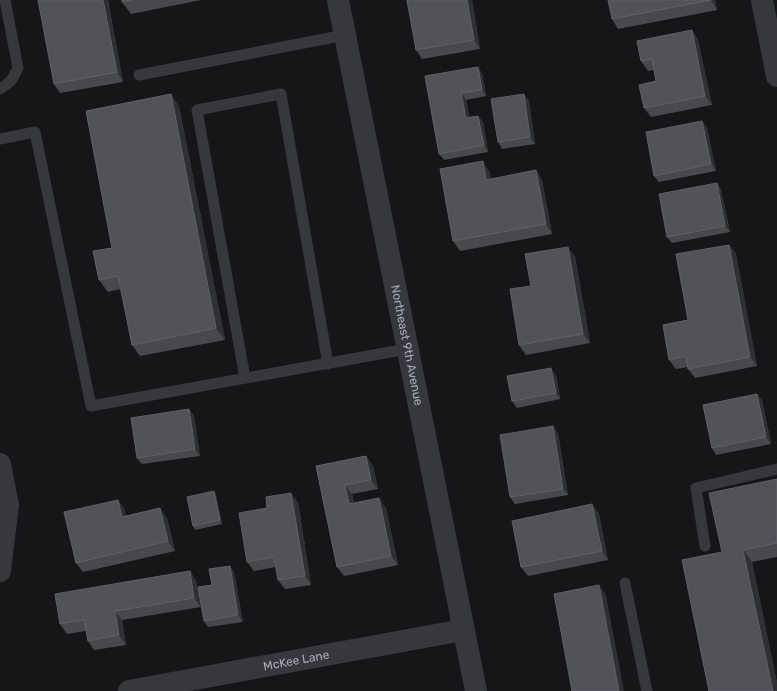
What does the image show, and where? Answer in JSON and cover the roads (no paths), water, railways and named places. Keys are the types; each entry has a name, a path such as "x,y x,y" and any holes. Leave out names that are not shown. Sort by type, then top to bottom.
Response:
{"street":[{"name":"Northeast 9th Avenue","path":"338,0 476,691"},
{"path":"762,0 777,76"},
{"path":"0,465 8,505 0,570"},
{"name":"McKee Lane","path":"128,691 463,630"}],"lane":[{"path":"0,89 11,81 18,68 5,0"},
{"path":"139,75 345,35"},
{"path":"246,378 197,110 280,94 328,364"},
{"path":"0,139 35,132 91,406 407,349"},
{"path":"705,546 696,488 777,469"},
{"path":"625,583 647,691"}]}
